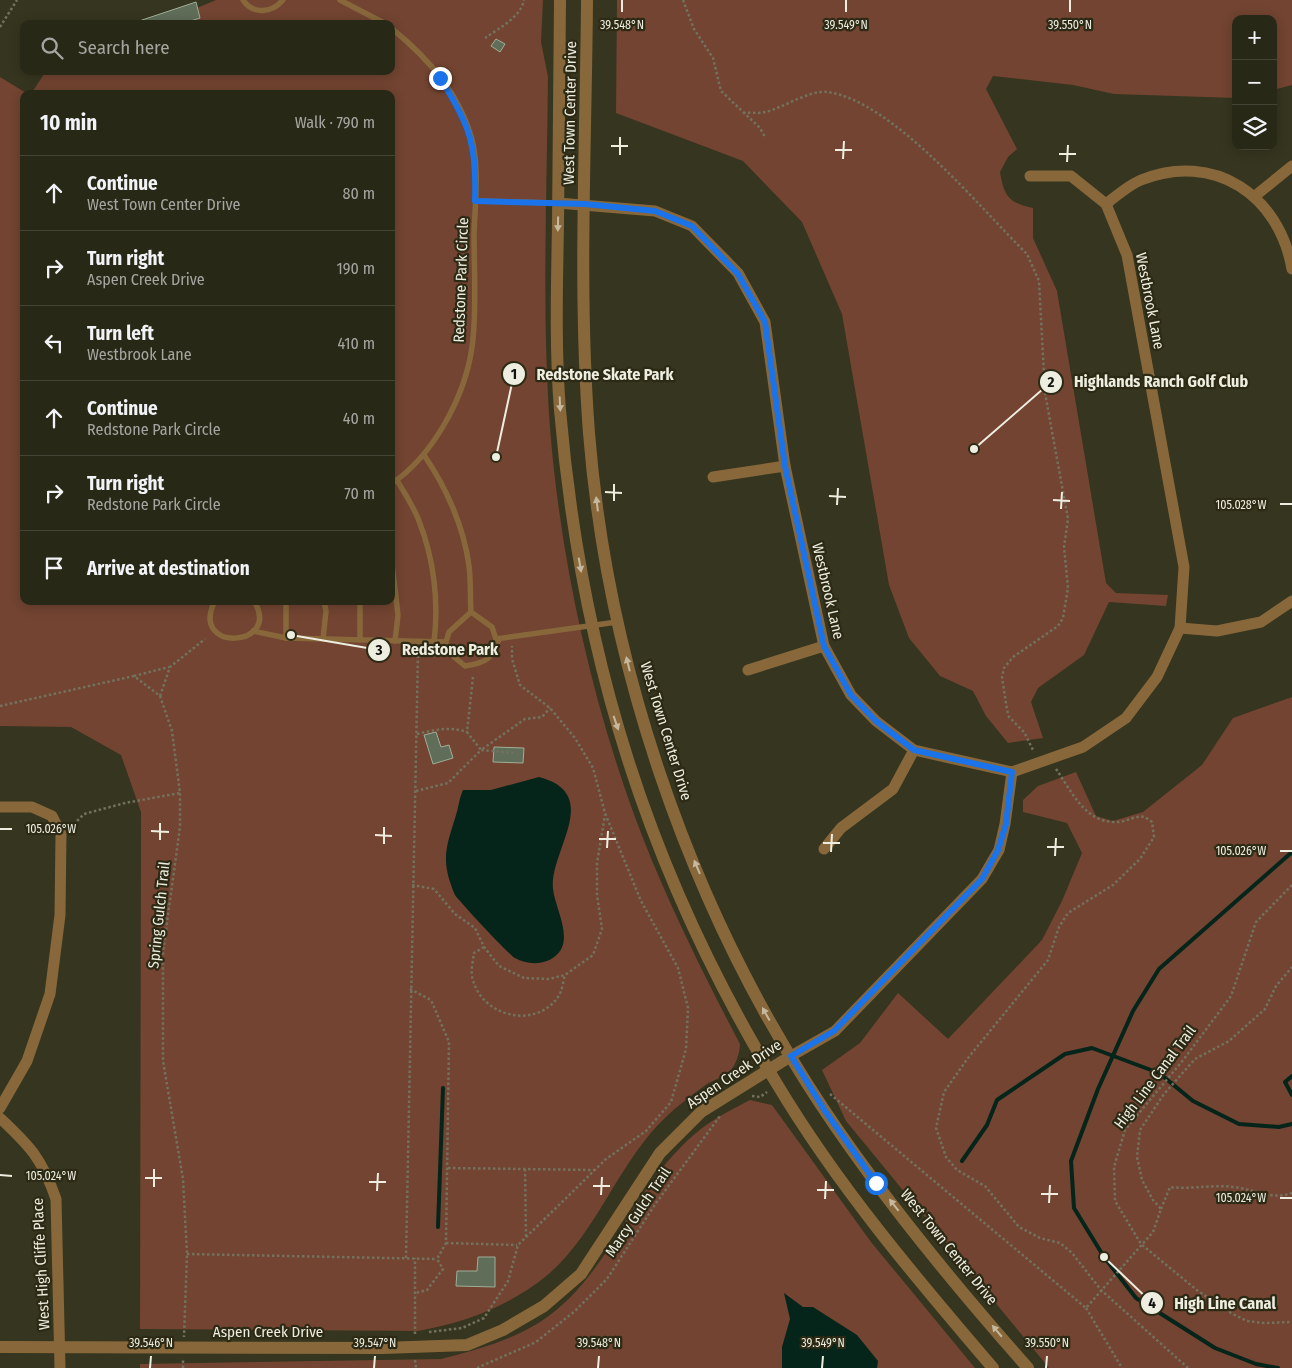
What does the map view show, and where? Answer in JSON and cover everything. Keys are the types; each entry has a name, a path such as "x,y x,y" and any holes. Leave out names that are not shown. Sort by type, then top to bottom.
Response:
{"street":[{"name":"West Town Center Drive","path":"560,0 556,314 560,406 571,514 590,626 612,713 658,848 708,964 768,1069 837,1174 919,1281 993,1368"},
{"name":"West Town Center Drive","path":"587,0 583,321 589,434 598,510 617,622 644,724 669,800 729,945 767,1016 825,1111 865,1168 1028,1368"},
{"path":"1254,196 1292,166"},
{"path":"1106,204 1140,180 1174,172 1200,170 1232,180 1254,196 1277,223 1292,269"},
{"name":"Westbrook Lane","path":"558,203 655,211 692,226 738,274 765,322 785,466 824,646 851,695 876,721 914,750 1012,772 1083,747 1126,718 1157,677 1180,628 1184,567 1127,255 1106,204 1071,176 1030,176"},
{"path":"713,477 785,466"},
{"path":"1180,628 1217,631 1261,622 1292,600"},
{"path":"748,670 824,646"},
{"path":"824,850 841,828 893,789 914,750"},
{"name":"Aspen Creek Drive","path":"0,1347 415,1348 467,1345 503,1330 544,1306 581,1274 660,1153 701,1112 768,1069 834,1031 982,879 998,850 1006,824 1012,772"},
{"path":"0,807 32,806 52,816 61,834 60,915 50,994 27,1061 0,1108"},
{"name":"West High Cliffe Place","path":"0,1118 31,1147 47,1175 56,1199 60,1368"}],"lane":[{"path":"243,0 252,8 260,11 274,8 282,0"},
{"path":"340,0 378,20"},
{"name":"Redstone Park Circle","path":"395,31 415,48 440,78 458,106 471,137 476,170 472,348 456,404 424,456 395,481"},
{"name":"Redstone Park Circle","path":"475,201 558,203"},
{"path":"424,456 438,475 462,534 469,566 471,612"},
{"path":"395,483 419,519 426,540 436,594 434,642"},
{"path":"395,589 398,615 395,641"},
{"path":"214,605 210,617 214,628 221,636 233,640 245,637 253,631 258,619 256,605"},
{"path":"286,605 286,638"},
{"path":"323,639 326,611 325,605"},
{"path":"360,605 360,640"},
{"path":"471,612 492,627 496,639 617,622"},
{"path":"471,612 449,632 446,642 453,656 466,666 480,664 494,654 499,639"},
{"path":"253,631 286,638 446,642"}],"path":[{"path":"0,27 17,0"},
{"path":"485,38 508,21 523,5 524,0"},
{"path":"683,0 694,29 713,58 721,91 760,128 764,138"},
{"path":"743,113 765,112 826,92 862,104 894,126 930,156 1027,254 1039,281 1045,393 1068,519 1064,547 1068,588 1063,618 1058,626 1013,657 1004,668 1002,677 1004,701 1009,717 1024,732 1036,756 1049,759 1085,811 1103,820 1116,823 1145,817 1152,822 1154,837 1140,859 1113,885 1068,912 1059,927 1048,960 968,1058 944,1092 936,1128 946,1157 957,1170 985,1186 1019,1227 1040,1238 1060,1243 1072,1253 1102,1290 1188,1368"},
{"path":"415,1334 462,1328 484,1318 508,1281 518,1244 606,1159 646,1131 671,1102 686,1049 688,1008 678,968 641,901 605,813 593,768 575,738 550,708 520,685 512,659 513,636"},
{"path":"0,706 170,667 205,639"},
{"path":"406,1258 418,652"},
{"path":"134,676 160,696 170,667"},
{"path":"467,732 473,677"},
{"name":"Spring Gulch Trail","path":"160,696 172,732 180,793 180,827 164,952 163,1061 183,1179 187,1254 183,1368"},
{"path":"416,791 448,783 482,750 526,719 542,717 550,708"},
{"path":"417,734 438,729 457,729 467,732 482,750 516,753"},
{"path":"61,834 74,826 84,814 125,803 180,793"},
{"path":"412,886 434,890 455,914 475,928 484,947 498,966 524,978 549,978 565,975 593,955 602,929 597,895 597,863 605,813"},
{"name":"High Line Canal Trail","path":"1292,885 1256,922 1231,996 1184,1059 1125,1130 1114,1166 1115,1201 1141,1244 1198,1291 1230,1313 1248,1321 1264,1323 1292,1322"},
{"path":"484,947 474,953 472,978 481,999 504,1013 526,1017 547,1006 558,997 565,975"},
{"path":"1161,1209 1153,1200 1142,1180 1137,1157 1140,1130 1164,1094 1195,1059 1229,1041 1265,1008 1276,986 1292,967"},
{"path":"410,989 431,1000 449,1042 446,1243 437,1259"},
{"path":"747,1096 760,1097 778,1086"},
{"path":"824,1088 1086,1308 1122,1368"},
{"name":"Marcy Gulch Trail","path":"476,1368 536,1342 575,1311 607,1279 656,1203 722,1115"},
{"path":"448,1168 594,1170"},
{"path":"525,1169 526,1237"},
{"path":"1086,1308 1128,1258 1153,1232 1170,1187 1196,1189 1231,1187 1276,1196 1292,1193"},
{"path":"446,1243 518,1244"},
{"path":"187,1254 437,1259"},
{"path":"415,1258 416,1368"},
{"path":"416,1292 427,1290 443,1269 437,1259"}],"shaded area":[{"path":"216,0 543,0 541,42 548,77 546,330 549,414 561,527 571,585 598,699 614,756 633,810 673,909 740,1044 737,1058 730,1071 707,1084 657,1126 626,1167 586,1231 553,1270 519,1295 492,1309 463,1320 418,1331 140,1329 141,812 121,755 71,727 0,726 0,77 21,90 20,605 395,605 395,90 34,90 43,75 395,75 395,20 168,20"},
{"path":"617,0 1292,0 1292,85 1277,89 1277,15 1232,15 1232,98 1114,94 1073,85 993,76 986,89 1017,149 1008,157 1000,172 1003,187 1013,201 1033,208 1033,238 1057,291 1106,583 1116,593 1168,595 1166,606 1109,602 1084,655 1038,688 1031,702 1043,738 1008,743 986,716 973,691 940,676 909,638 889,585 842,314 802,222 743,161 616,113"},
{"path":"1292,697 1292,1368 1049,1368 846,1121 822,1070 860,1043 898,993 948,1039 1042,940 1062,901 1082,853 1067,823 1023,812 1023,800 1038,786 1076,772 1096,816 1113,821 1143,812 1202,765 1233,718"},
{"path":"539,777 558,785 568,796 571,810 569,825 554,874 553,889 564,934 563,943 560,951 550,960 535,963 525,962 511,955 458,899 448,876 446,856 448,842 463,790 491,790"},
{"path":"750,1100 772,1105 871,1242 975,1368 140,1368 140,1364 441,1359 517,1335 540,1322 563,1305 582,1285 599,1263 644,1192 679,1149 696,1133 713,1121"},
{"path":"784,1293 803,1307 813,1307 857,1335 878,1361 877,1368 782,1368 782,1347 790,1319"}],"building":[{"path":"196,2 200,18 194,20 142,20"},
{"path":"496,39 505,44 500,52 491,46"},
{"path":"436,732 441,747 449,745 453,758 433,764 424,735"},
{"path":"494,747 524,748 523,763 493,762"},
{"path":"478,1257 495,1257 495,1287 456,1286 457,1271 477,1271"}],"waterway":[{"path":"1278,1368 1256,1364 1215,1348 1136,1298 1104,1257 1074,1208 1071,1161 1098,1089 1133,1011 1159,969 1292,852"},
{"path":"962,1161 987,1125 997,1100 1065,1054 1092,1048 1159,1073 1193,1101 1239,1124 1279,1127 1292,1124"},
{"path":"1292,1076 1285,1082 1292,1095"},
{"path":"438,1227 443,1088"}],"place":[{"name":"Highlands Ranch Golf Club","path":"974,449"},
{"name":"Redstone Skate Park","path":"496,457"},
{"name":"Redstone Park","path":"291,635"},
{"name":"High Line Canal","path":"1104,1257"}],"route":[{"path":"440,78 458,106 471,137 476,170 475,201 585,204 655,211 692,226 738,274 765,322 785,466 824,646 851,695 876,721 914,750 1012,772 1006,824 998,850 982,879 834,1031 791,1056 825,1111 876,1183"}]}
